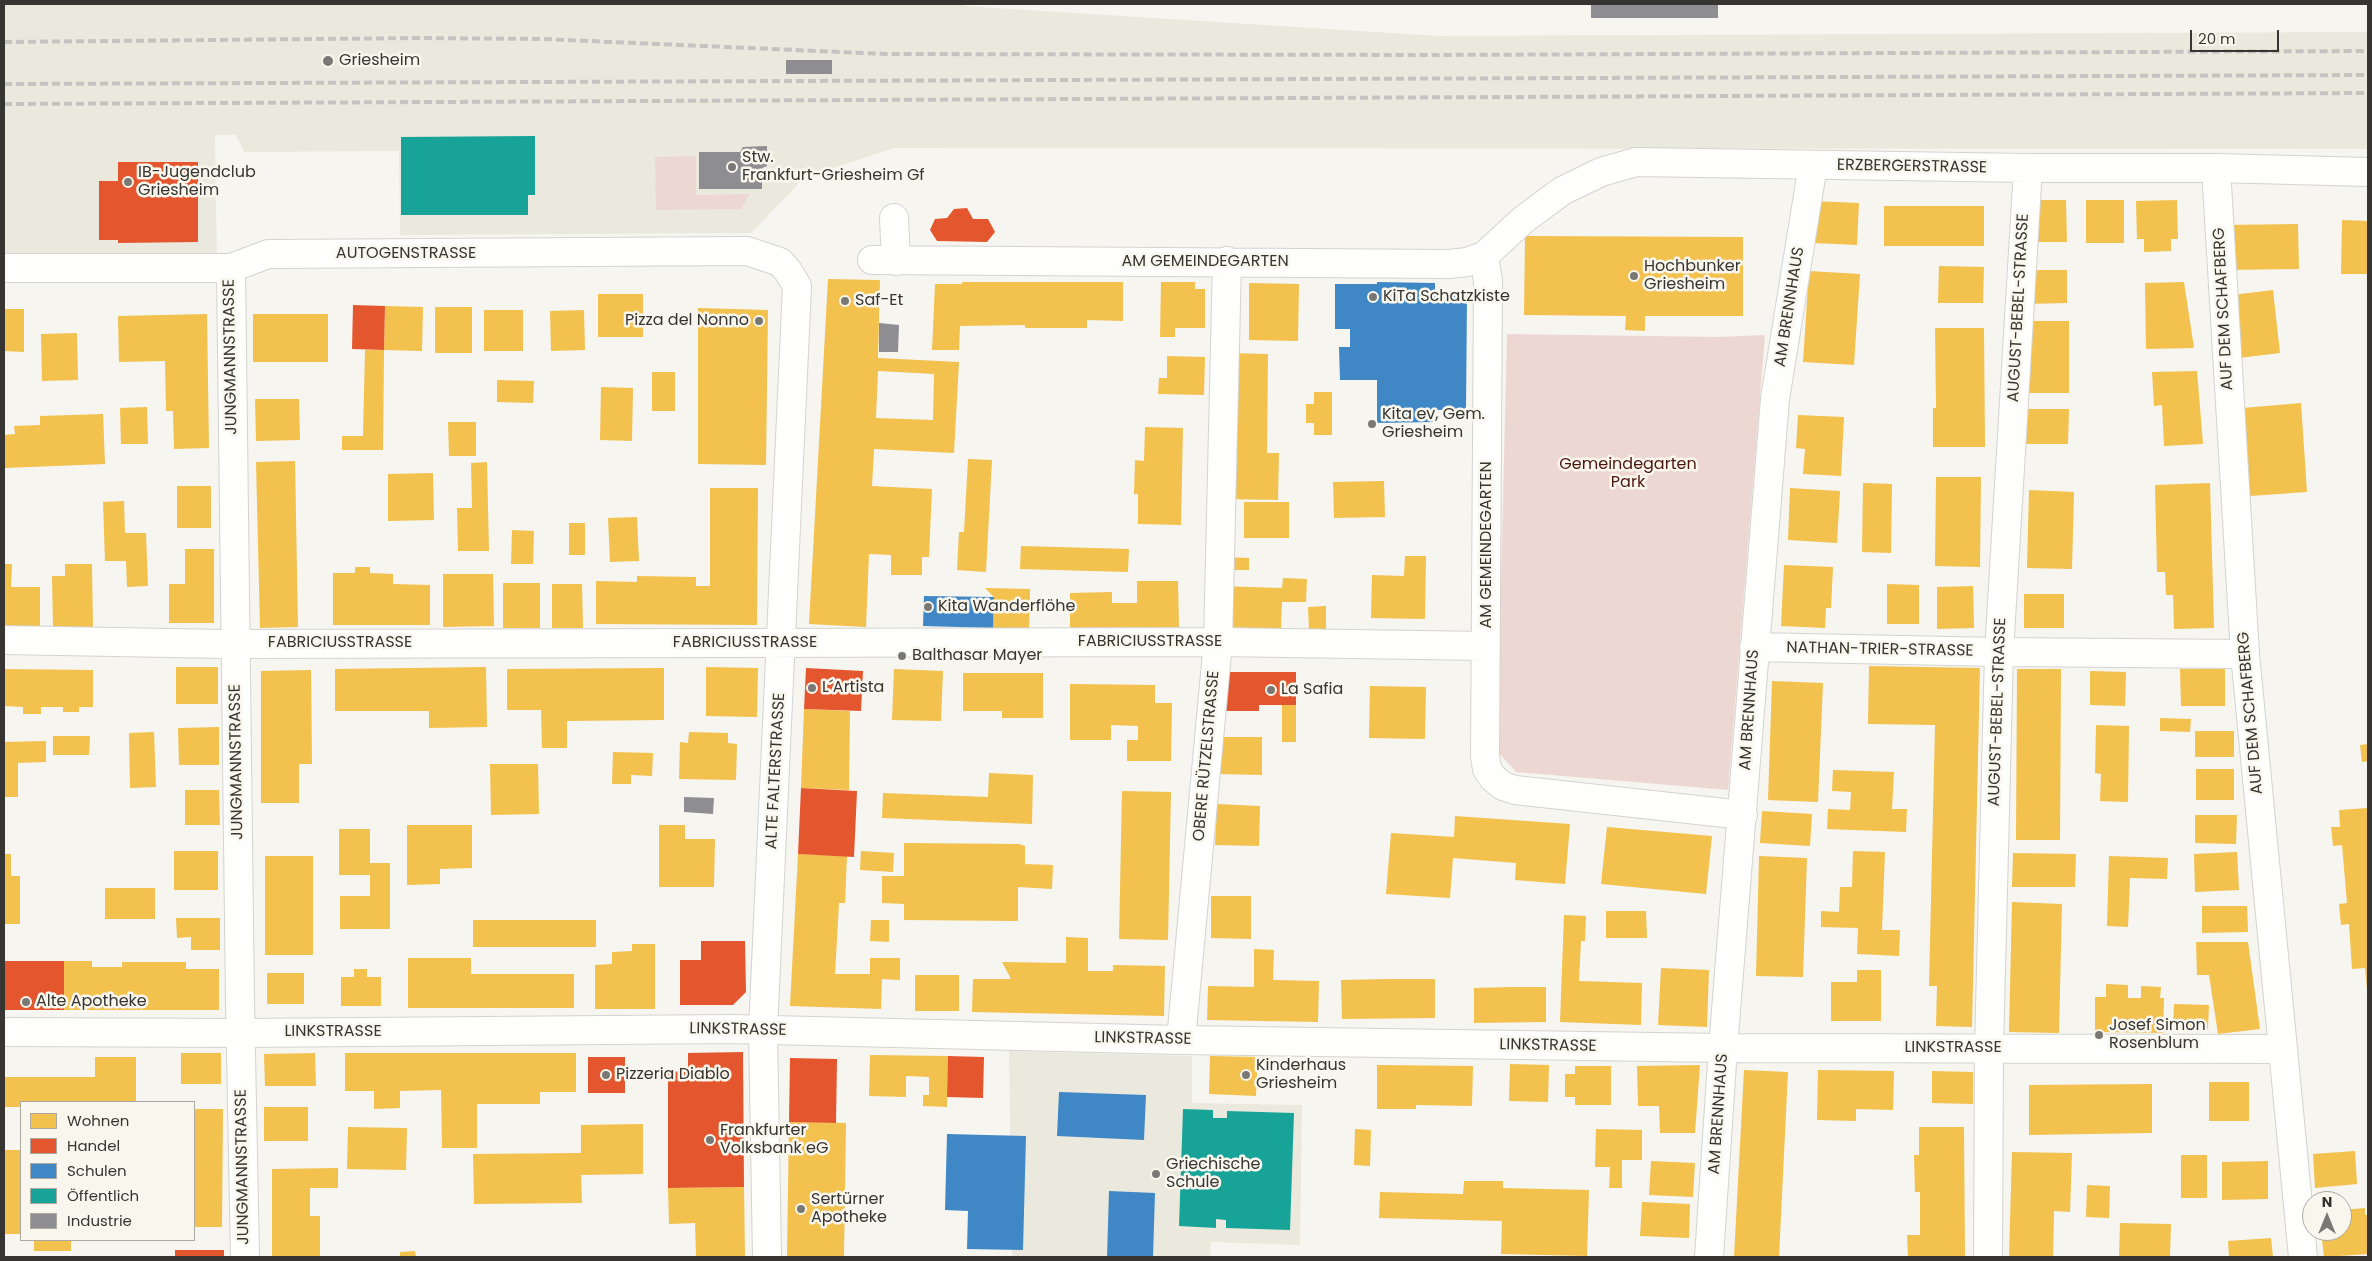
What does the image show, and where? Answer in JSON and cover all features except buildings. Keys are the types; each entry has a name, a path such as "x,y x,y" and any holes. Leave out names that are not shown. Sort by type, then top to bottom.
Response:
{"street":[{"name":"ERZBERGERSTRASSE","path":"1484,256 1523,220 1562,191 1601,172 1636,162 2028,168 2216,168 2368,172"},
{"name":"AM BRENNHAUS","path":"1709,1257 1723,1048 1743,815 1754,647 1774,399 1813,165"},
{"name":"AUGUST-BEBEL-STRASSE","path":"1988,1257 1989,1048 1999,652 2028,168"},
{"name":"AUF DEM SCHAFBERG","path":"2216,168 2245,654 2302,1257"},
{"name":"AM GEMEINDEGARTEN","path":"894,218 884,260 1449,264 1467,262 1484,256 1488,281 1485,756 1487,768 1493,778 1503,786 1515,790 1743,815"},
{"name":"AUTOGENSTRASSE","path":"4,268 231,268 268,254 747,251 780,262 797,286"},
{"name":"OBERE RÜTZELSTRASSE","path":"1181,1040 1218,642 1227,261"},
{"name":"JUNGMANNSTRASSE","path":"231,268 245,1257"},
{"name":"ALTE FALTERSTRASSE","path":"767,1257 763,1030 797,286"},
{"name":"FABRICIUSSTRASSE","path":"4,640 236,644 1218,642 1486,646"},
{"name":"NATHAN-TRIER-STRASSE","path":"1754,647 1999,652 2245,654"},
{"name":"LINKSTRASSE","path":"4,1032 241,1033 763,1030 1181,1040 1723,1048 2283,1049"}],"shaded area":[{"path":"4,4 965,4 965,6 1438,36 2368,32 2368,149 894,148 804,178 751,233 400,235 399,151 244,152 236,135 215,135 217,260 4,259"},
{"name":"Griechische Schule","path":"1009,1051 1192,1056 1192,1103 1302,1105 1300,1245 1211,1242 1210,1257 1012,1257"}],"green space":[{"path":"696,156 696,195 750,194 741,209 656,210 655,157"},
{"name":"Gemeindegarten Park","path":"1507,334 1719,337 1765,335 1728,790 1516,772 1497,751"}],"railway":[{"path":"4,42 420,38 544,39 886,54 1428,55 2368,51"},
{"path":"4,84 2368,75"},
{"path":"4,104 2368,93"}],"place":[{"name":"Griesheim","path":"328,61"},
{"name":"Stw. Frankfurt-Griesheim Gf","path":"732,167"},
{"name":"IB-Jugendclub Griesheim","path":"128,182"},
{"name":"Hochbunker Griesheim","path":"1634,276"},
{"name":"KiTa Schatzkiste","path":"1373,297"},
{"name":"Saf-Et","path":"845,301"},
{"name":"Pizza del Nonno","path":"759,321"},
{"name":"Kita ev, Gem. Griesheim","path":"1372,424"},
{"name":"Kita Wanderflöhe","path":"928,607"},
{"name":"Balthasar Mayer","path":"902,656"},
{"name":"L´Artista","path":"812,688"},
{"name":"La Safia","path":"1271,690"},
{"name":"Alte Apotheke","path":"26,1002"},
{"name":"Josef Simon Rosenblum","path":"2099,1035"},
{"name":"Pizzeria Diablo","path":"606,1075"},
{"name":"Kinderhaus Griesheim","path":"1246,1075"},
{"name":"Frankfurter Volksbank eG","path":"710,1140"},
{"name":"Griechische Schule","path":"1156,1174"},
{"name":"Sertürner Apotheke","path":"801,1209"}]}
